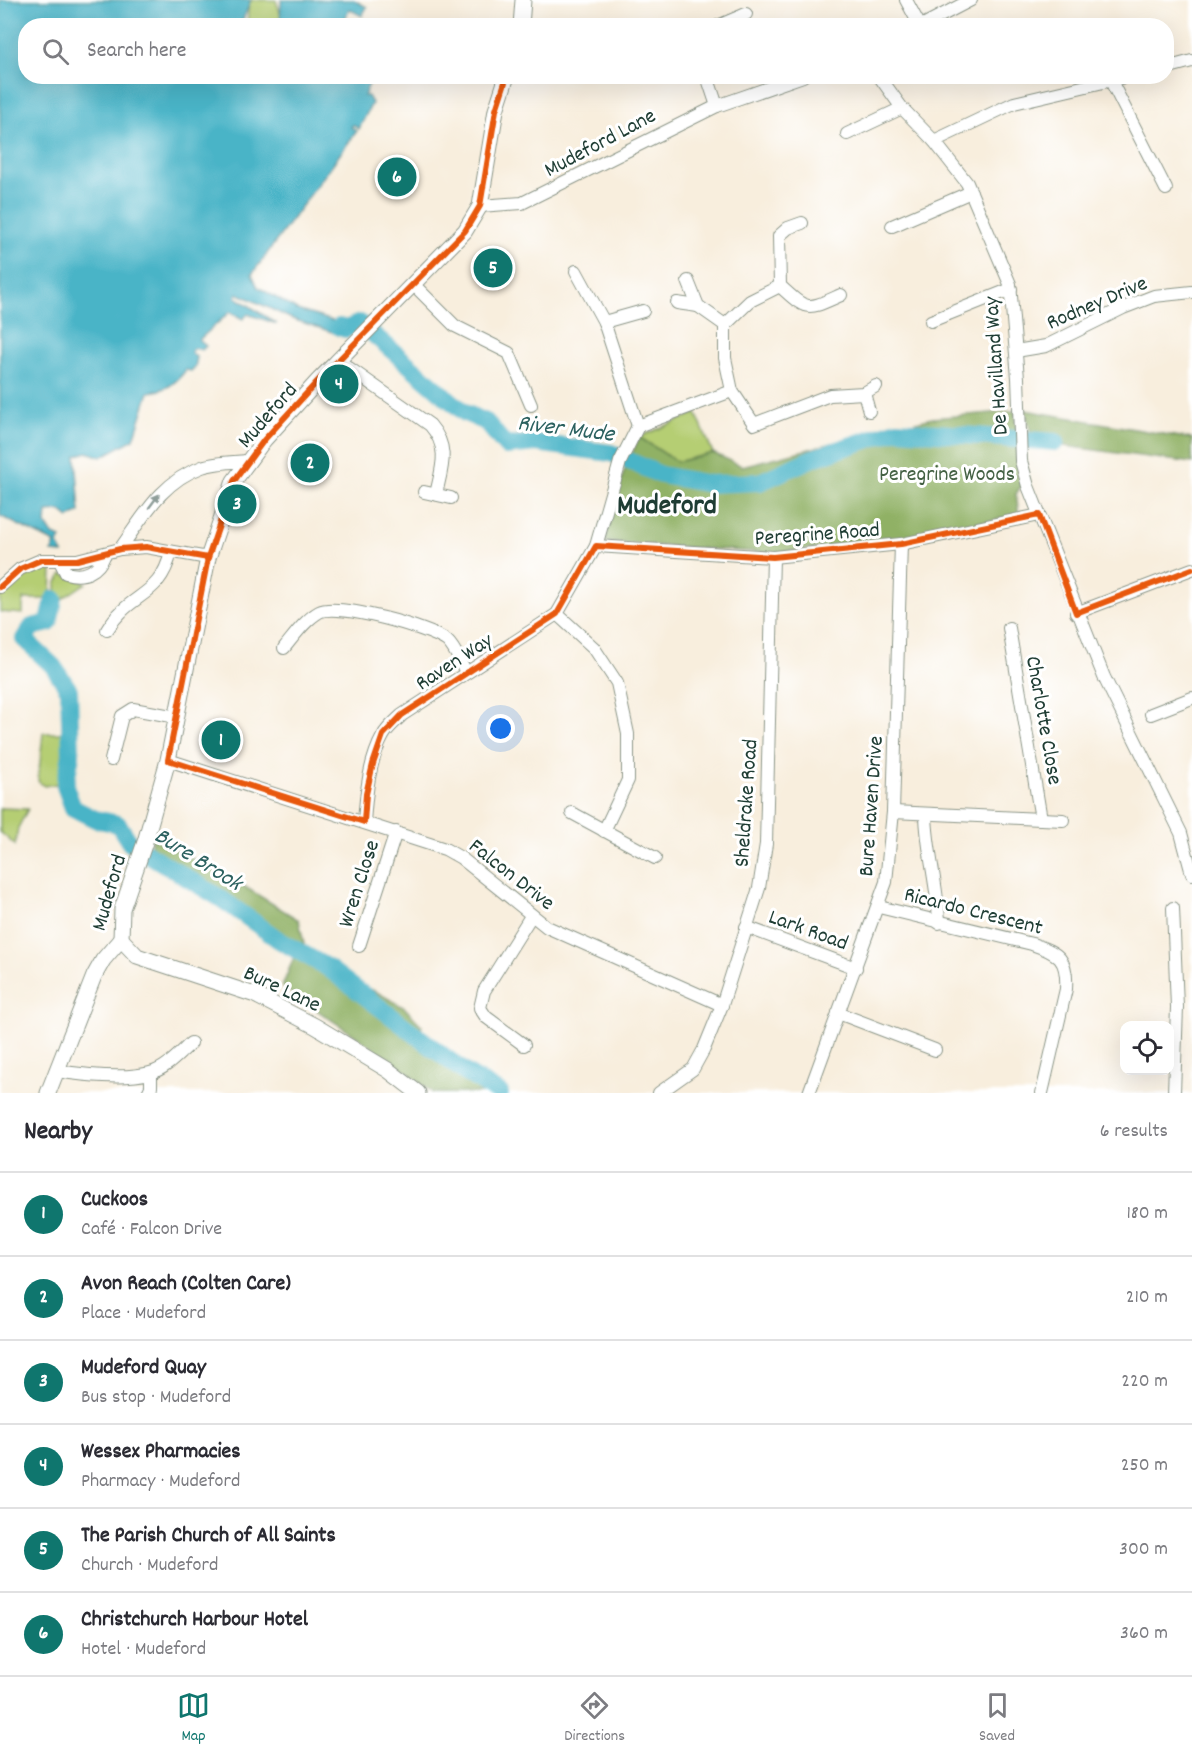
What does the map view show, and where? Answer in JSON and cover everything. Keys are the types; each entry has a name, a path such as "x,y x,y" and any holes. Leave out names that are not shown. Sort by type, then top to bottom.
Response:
{"street":[{"path":"522,18 523,0"},
{"path":"906,0 916,18"},
{"path":"936,18 971,0"},
{"path":"737,18 746,14"},
{"path":"1174,66 1192,61"},
{"name":"Mudeford","path":"48,1093 94,976 103,960 121,939 122,909 145,842 168,760 208,558 234,481 264,440 465,231 480,206 496,110 504,84"},
{"path":"710,84 717,106"},
{"name":"Mudeford Lane","path":"480,206 509,206 539,196 717,106 780,84"},
{"name":"De Havilland Way","path":"885,84 902,108 934,141 967,183 1011,289 1021,461 1076,613 1104,677 1181,833 1192,874"},
{"path":"934,141 1014,104 1098,84"},
{"path":"1113,84 1166,189"},
{"path":"847,134 902,108"},
{"path":"892,226 971,192"},
{"path":"802,223 788,228 779,236 780,286 801,306 815,307 841,295"},
{"path":"576,271 604,322 638,426 732,391"},
{"path":"688,281 698,306"},
{"path":"413,284 455,326 509,353 531,405"},
{"path":"780,286 750,301 725,325 725,358 732,391 754,424 830,395 864,393 876,386"},
{"path":"931,321 1011,289"},
{"name":"Rodney Drive","path":"1016,351 1046,346 1122,308 1154,296 1192,292"},
{"path":"677,303 698,306 725,325"},
{"path":"604,322 643,311"},
{"path":"339,362 430,425 441,438 444,462 430,493 451,498"},
{"path":"864,393 869,411"},
{"name":"Raven Way","path":"364,822 366,794 383,735 402,715 556,614 596,546 622,457 638,426"},
{"path":"120,549 161,491 184,475 204,466 249,461"},
{"name":"Peregrine Road","path":"596,546 773,557 902,544 1039,515"},
{"name":"Bure Haven Drive","path":"809,1093 879,907 891,850 902,544"},
{"path":"0,587 32,563 41,560 60,561 105,554 120,549 146,548 208,558"},
{"path":"107,630 117,612 161,580 171,552"},
{"name":"Sheldrake Road","path":"659,1093 693,1070 722,1005 759,888 766,844 773,557"},
{"path":"1076,613 1192,569"},
{"path":"284,648 320,612 334,608 349,609 432,633 447,641 466,672"},
{"path":"556,614 594,648 617,683 628,734 628,780 604,831"},
{"name":"Charlotte Close","path":"1009,628 1041,819"},
{"path":"1151,714 1192,698"},
{"path":"111,760 122,716 127,711 133,709 177,717"},
{"name":"Falcon Drive","path":"168,760 427,842 461,858 547,927 722,1005"},
{"name":"Charlotte Close","path":"893,812 1063,820"},
{"path":"572,813 655,858"},
{"path":"926,815 926,842 938,901 939,923"},
{"name":"Wren Close","path":"358,946 396,832"},
{"name":"Ricardo Crescent","path":"879,907 1032,944 1050,950 1062,959 1067,972 1066,988 1042,1093"},
{"path":"1173,908 1177,1007 1174,1093"},
{"path":"524,1045 486,1017 480,1008 484,991 531,916"},
{"name":"Lark Road","path":"746,927 856,968"},
{"name":"Bure Lane","path":"121,939 138,956 255,994 315,1026 388,1070 418,1093"},
{"path":"838,1013 936,1050"},
{"path":"57,1071 107,1076 151,1073 171,1062 191,1043"},
{"path":"148,1093 151,1087 151,1073"}],"green space":[{"path":"249,0 276,0 282,18 248,18"},
{"path":"1025,410 1192,439 1192,463 1042,443 1034,447"},
{"name":"Peregrine Woods","path":"1015,411 1022,485 1016,494 1019,515 903,539 773,553 605,542 623,474 639,437 677,462 713,453 742,466 932,418"},
{"path":"696,413 713,453 677,462 639,437"},
{"path":"45,566 52,566 51,599 23,599 23,614 0,612 0,594 20,579"},
{"path":"62,574 86,583 62,599 56,599 56,584"},
{"path":"43,733 63,733 62,783 44,786 38,781"},
{"path":"0,808 28,809 18,828 15,845 0,832"},
{"path":"152,838 232,879 299,920 305,949 362,987 375,991 405,1008 422,1026 420,1030 485,1082 485,1090 482,1093 433,1093 393,1061 282,987 298,947 150,852"}],"water":[{"path":"0,0 251,0 244,18 18,18 18,84 369,84 364,96 368,96 372,103 359,129 353,125 351,127 357,131 252,274 258,287 297,310 343,324 366,318 344,336 292,319 237,293 236,297 277,324 248,314 243,319 230,312 199,340 206,346 202,350 194,348 191,352 197,358 195,367 191,371 186,370 166,388 149,392 134,439 101,457 87,452 76,456 80,512 69,518 60,511 47,512 46,524 53,535 61,538 58,545 63,553 52,552 55,543 0,516"},
{"path":"281,0 354,0 367,7 362,16 349,9 346,18 280,18"}],"waterway":[{"name":"River Mude","path":"339,327 346,329 360,323 465,413 486,422 506,446 536,443 611,453 661,475 710,484 760,482 813,458 897,430 1056,442"},
{"name":"Bure Brook","path":"54,599 49,623 32,627 24,639 53,666 69,690 71,755 65,786 73,808 95,819 118,824 130,843 220,898 279,940 328,968 466,1073 500,1093"}],"cycle path":[{"path":"504,84 496,110 480,206 465,231 317,382 264,440 234,481 208,558 168,760 364,822 366,794 383,735 402,715 557,614 596,546 773,557 901,544 1039,515 1076,613 1192,569"},
{"path":"0,587 20,569 41,560 77,560 120,549 146,547 208,558"}],"place":[{"name":"Christchurch Harbour Hotel","path":"397,177"},
{"name":"The Parish Church of All Saints","path":"493,268"},
{"name":"Wessex Pharmacies","path":"339,384"},
{"name":"Avon Reach (Colten Care)","path":"310,463"},
{"name":"Mudeford Quay","path":"237,504"},
{"name":"Cuckoos","path":"221,740"}],"district":[{"name":"Mudeford","path":"667,503"}]}
